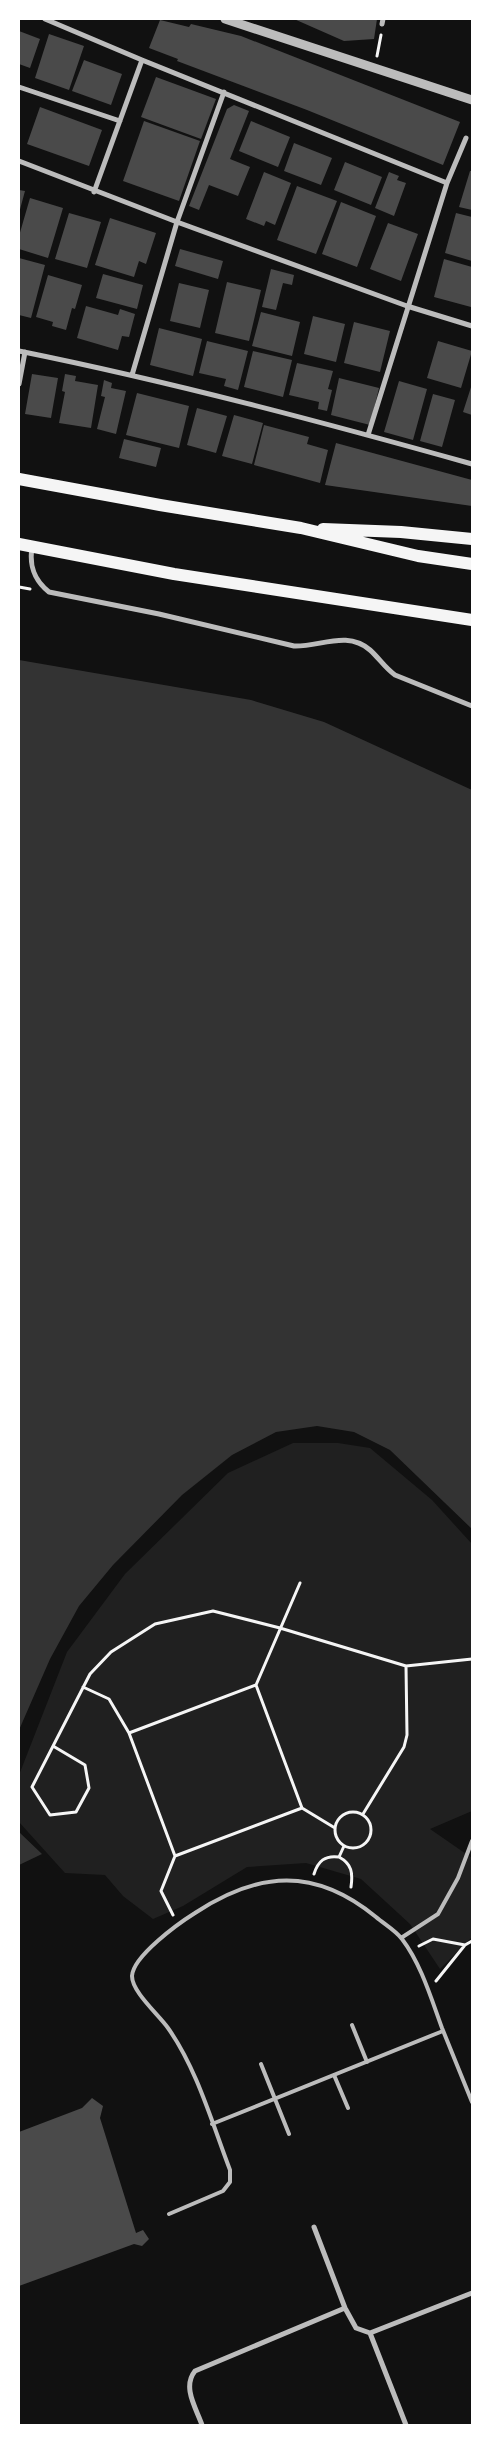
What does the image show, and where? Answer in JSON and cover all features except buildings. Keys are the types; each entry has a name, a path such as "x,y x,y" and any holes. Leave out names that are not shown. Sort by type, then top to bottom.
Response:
{"main road":[{"path":"19,479 301,528 418,556 472,564"},
{"path":"301,528 401,532 472,539"},
{"path":"19,544 174,574 472,620"}],"street":[{"path":"45,19 447,183"},
{"path":"225,19 472,100"},
{"path":"94,192 142,60"},
{"path":"19,87 120,122"},
{"path":"132,375 177,222 224,92"},
{"path":"368,435 447,183 466,138"},
{"path":"19,161 94,192 407,306 472,326"},
{"path":"19,384 22,352 132,375 368,435 472,464"},
{"path":"32,547 32,567 41,586 49,592 159,614 294,646 313,645 332,640 352,641 369,649 395,675 472,706"},
{"path":"314,2227 345,2308 356,2328 370,2333 472,2292"},
{"path":"202,2425 189,2389 189,2378 195,2371 345,2308"},
{"path":"370,2333 406,2425"}],"lane":[{"path":"401,1938 438,1914 458,1878 472,1841"},
{"path":"169,2214 223,2191 230,2182 230,2170 181,2050 168,2028 133,1984 133,1970 136,1964 177,1924 204,1907 253,1883 292,1881 312,1884 348,1898 401,1938 428,1989 472,2102"},
{"path":"352,2026 366,2062"},
{"path":"212,2124 443,2031"},
{"path":"261,2064 289,2134"},
{"path":"334,2075 348,2108"}],"path":[{"path":"376,69 382,21"},
{"path":"300,1583 256,1685 302,1808 335,1828"},
{"path":"53,1746 85,1765 90,1788 76,1812 50,1815 32,1788 53,1746 83,1687 90,1674 111,1652 155,1624 213,1611 280,1628 406,1666 472,1659"},
{"path":"362,1814 404,1746 407,1735 406,1666"},
{"path":"129,1733 256,1685"},
{"path":"83,1687 109,1699 129,1733 175,1856 161,1891 177,1924"},
{"path":"175,1856 302,1808"},
{"path":"348,1812 362,1814 371,1826 370,1840 358,1848 344,1846 339,1842 335,1828 337,1821 348,1812"},
{"path":"339,1857 344,1846"},
{"path":"312,1884 320,1861 326,1858 339,1857 350,1866 352,1872 348,1898"},
{"path":"433,1939 465,1945"},
{"path":"443,1975 465,1945 472,1941"}],"shaded area":[{"path":"19,660 251,700 324,722 472,790 472,1529 390,1450 354,1432 317,1426 276,1432 232,1455 182,1495 113,1565 79,1606 50,1659 19,1730"},
{"path":"293,1443 338,1443 370,1448 432,1500 472,1544 472,1811 430,1829 472,1858 472,1937 440,1969 410,1924 361,1879 306,1863 247,1867 183,1906 153,1919 123,1896 105,1875 65,1873 19,1822 19,1775 67,1652 125,1574 228,1473"},
{"path":"19,1832 42,1854 19,1865"}]}
